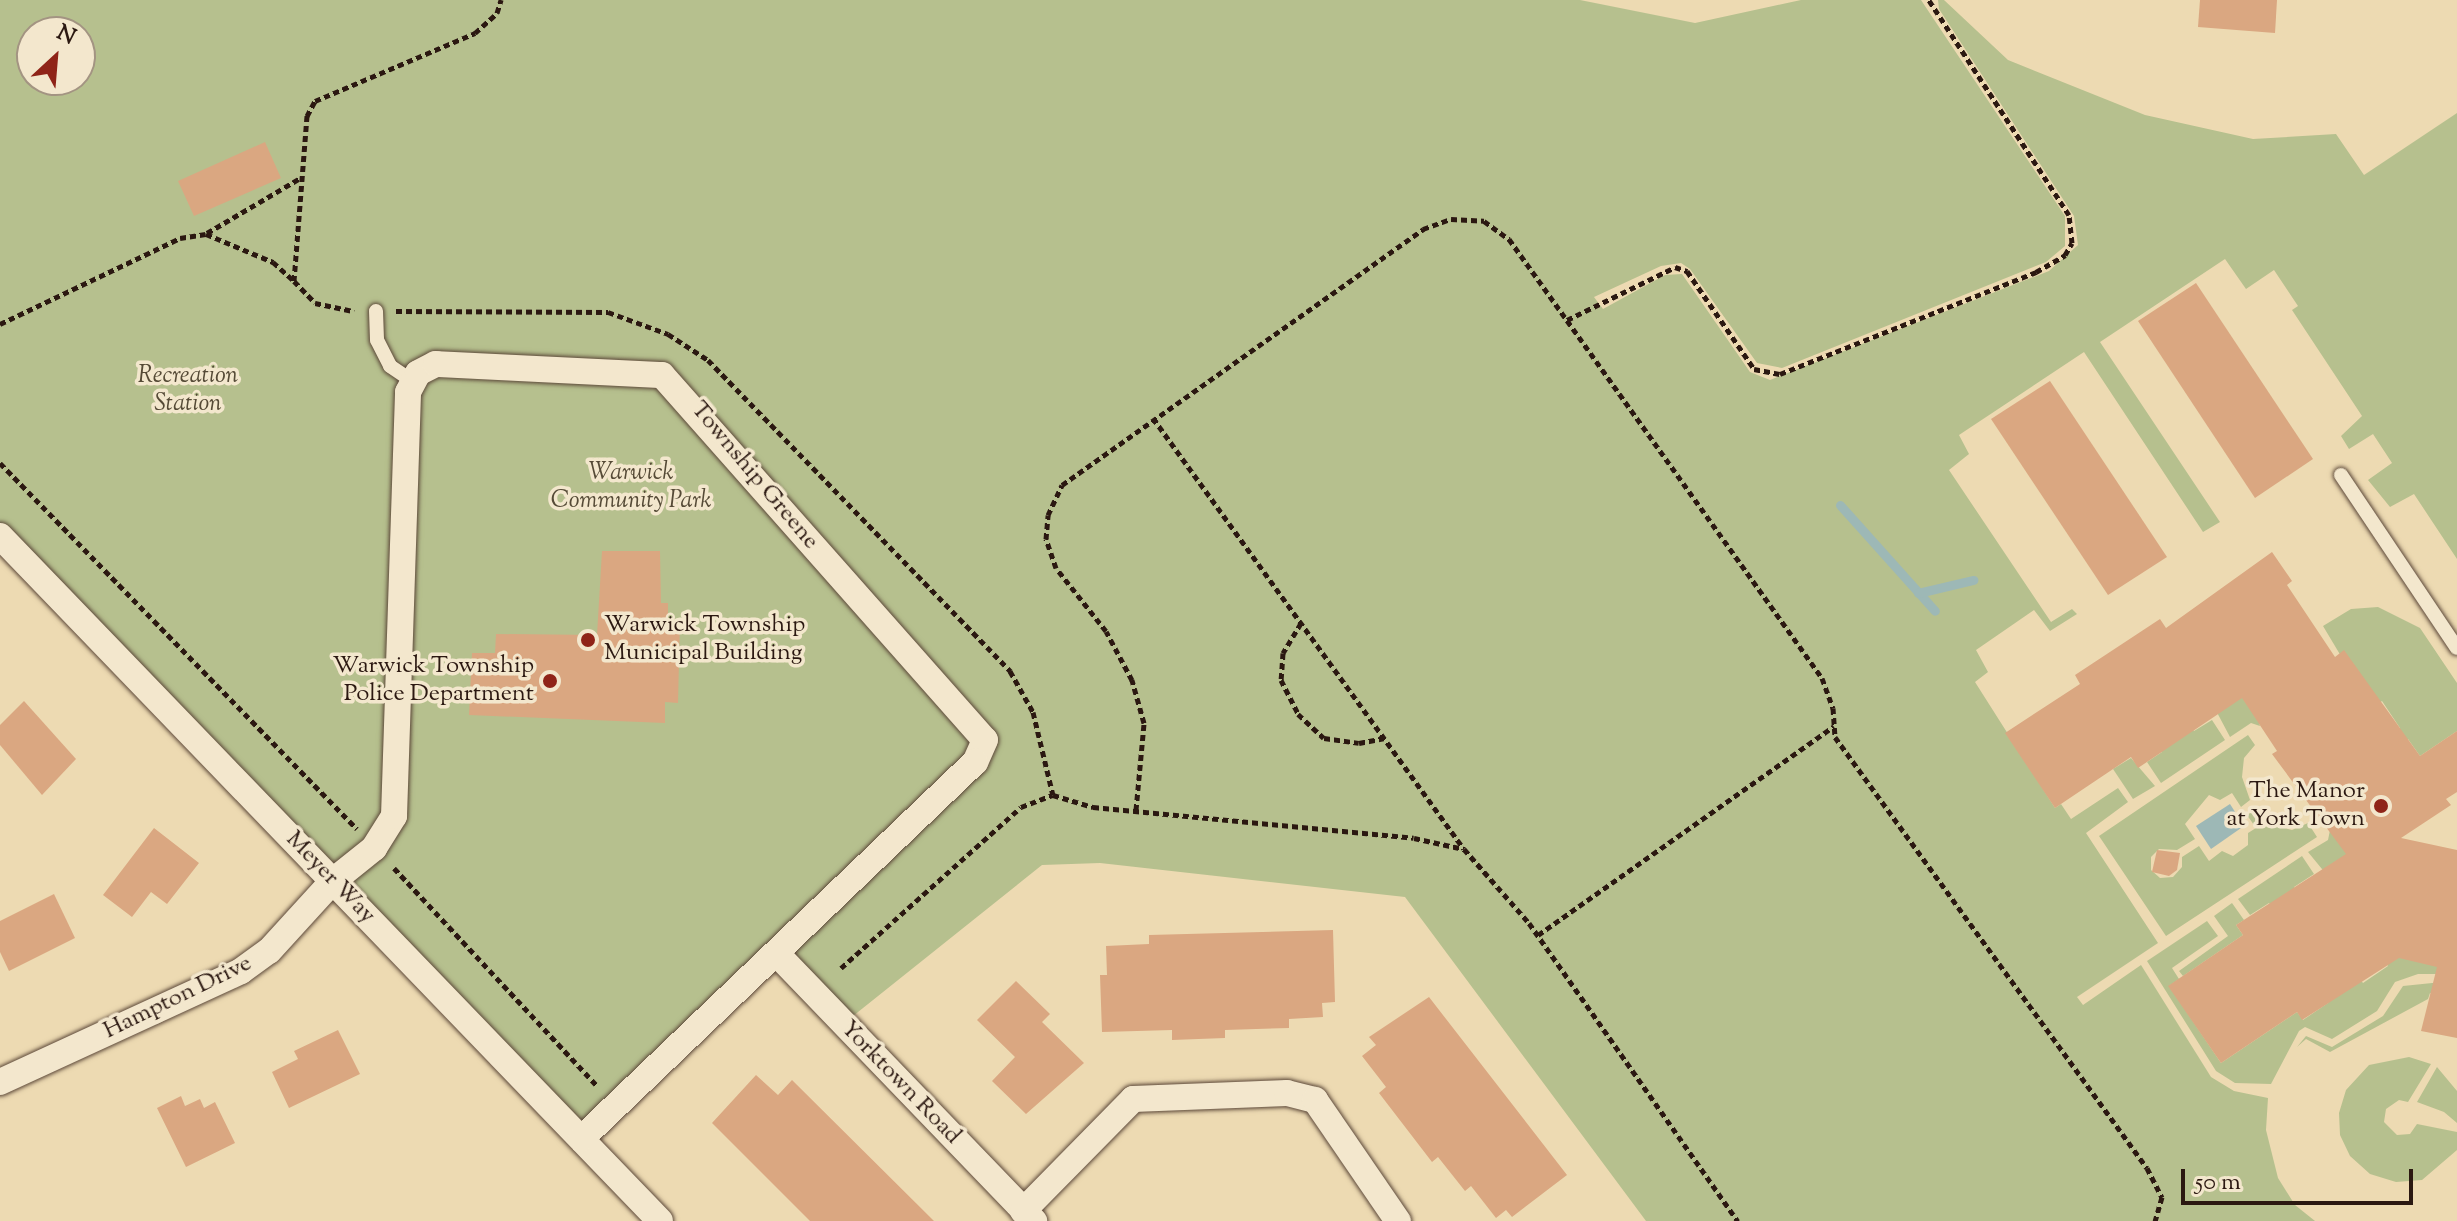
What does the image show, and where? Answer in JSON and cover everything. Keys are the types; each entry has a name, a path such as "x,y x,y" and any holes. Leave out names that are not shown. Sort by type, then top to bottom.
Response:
{"street":[{"name":"Township Greene","path":"414,382 418,373 436,364 662,375 985,740 975,762 581,1139"},
{"path":"333,881 374,848 394,816 399,785 408,392 414,382"},
{"name":"Meyer Way","path":"0,536 660,1221"},
{"name":"Hampton Drive","path":"0,1082 241,971 294,927 333,881"},
{"name":"Yorktown Road","path":"777,954 1028,1216"},
{"path":"1028,1216 1133,1099 1287,1093 1315,1100 1398,1221"}],"lane":[{"path":"376,311 377,340 390,366 414,382"},
{"path":"2341,475 2457,648"}],"path":[{"path":"206,234 273,262 294,281 307,116 315,101 475,33 497,13 501,0"},
{"path":"1567,320 1675,267 1687,271 1754,369 1780,374 2036,272 2065,255 2072,243 2069,215 1929,0"},
{"path":"0,324 180,238 206,234 303,176"},
{"path":"1136,810 1144,723 1132,680 1106,631 1056,568 1046,539 1048,515 1062,485 1423,229 1451,219 1484,221 1509,239 1822,678 1835,737 2147,1168 2162,1197 2155,1221"},
{"path":"1153,418 1464,849 1538,935 1738,1221"},
{"path":"0,463 374,848 615,1105"},
{"path":"1301,623 1283,653 1281,680 1298,714 1324,738 1359,743 1384,738"},
{"path":"1538,935 1835,726"},
{"path":"841,968 1021,807 1053,795 1093,807 1414,838 1464,849"}],"green space":[{"name":"Warwick Community Park","path":"0,0 1580,0 1695,23 1801,0 1921,0 2065,216 2065,246 2046,262 1782,368 1757,363 1690,269 1681,263 1661,266 1594,297 1603,309 1665,275 1682,274 1750,372 1770,380 2049,271 2078,245 2074,216 1939,9 1938,0 1944,0 2008,60 2145,115 2253,139 2336,134 2364,175 2457,113 2457,559 2414,494 2390,507 2368,480 2392,463 2373,434 2349,449 2341,436 2362,416 2292,310 2298,306 2274,270 2246,289 2225,259 2100,342 2220,522 2203,532 2084,352 1959,435 1969,454 1949,470 2051,622 2072,609 2077,614 2050,631 2034,610 1976,650 1988,672 1975,682 2055,808 2061,804 2071,819 2118,788 2128,802 2086,833 2158,943 2077,997 2083,1005 2141,965 2211,1077 2234,1091 2268,1098 2266,1130 2278,1178 2295,1205 2315,1221 1646,1221 1405,897 1100,863 1042,865 843,1024 777,955 581,1139 0,536"},
{"path":"2378,607 2420,628 2457,683 2457,731 2420,756 2408,739 2398,745 2400,728 2382,701 2372,708 2323,626 2351,609"},
{"path":"2247,681 2260,726 2251,723 2230,737 2212,703"},
{"path":"2186,720 2194,731 2212,720 2225,740 2161,783 2147,762 2162,752 2155,741"},
{"path":"2248,735 2255,745 2244,758 2242,777 2250,800 2241,807 2232,793 2220,800 2209,795 2185,824 2195,839 2177,850 2159,849 2151,857 2151,870 2160,878 2173,877 2182,867 2182,857 2199,846 2209,861 2222,851 2233,856 2248,845 2248,833 2256,828 2247,815 2257,809 2277,826 2292,830 2308,823 2317,837 2166,936 2099,836"},
{"path":"2131,758 2155,786 2133,799 2113,769"},
{"path":"2330,830 2364,857 2331,880 2308,852 2328,840"},
{"path":"2302,856 2314,874 2294,887 2300,898 2277,913 2269,903 2250,915 2238,899"},
{"path":"2232,903 2244,920 2236,925 2243,935 2183,976 2179,971 2228,936 2214,916"},
{"path":"2207,921 2218,936 2172,968 2179,979 2169,986 2221,1063 2297,1012 2303,1020 2328,1003 2354,971 2363,983 2388,966 2382,956 2434,960 2444,974 2418,974 2395,982 2377,1011 2332,1039 2305,1027 2299,1031 2271,1084 2235,1083 2216,1071 2147,961"},
{"path":"2442,982 2439,994 2430,993 2428,999 2330,1052 2306,1039 2297,1047 2306,1036 2332,1047 2383,1016 2403,986"},
{"path":"2409,1057 2431,1064 2408,1102 2399,1100 2386,1109 2384,1122 2397,1135 2410,1134 2417,1124 2457,1132 2457,1150 2422,1180 2396,1182 2370,1174 2350,1156 2340,1135 2339,1113 2346,1090 2369,1065"},
{"path":"2437,1067 2457,1091 2457,1123 2444,1112 2417,1102"}],"water":[{"path":"2230,804 2244,826 2211,849 2196,826"}],"building":[{"path":"2200,0 2277,0 2275,33 2198,27"},
{"path":"265,142 281,178 194,216 178,181"},
{"path":"2196,283 2313,459 2255,498 2138,321"},
{"path":"2050,381 2167,557 2108,595 1991,419"},
{"name":"Warwick Township Municipal Building","path":"602,551 660,551 661,603 668,603 668,620 680,620 678,703 665,702 665,723 469,715 472,653 495,653 496,634 597,635"},
{"name":"The Manor at York Town","path":"2272,552 2292,581 2287,585 2335,657 2344,650 2420,756 2457,731 2457,792 2446,799 2451,805 2401,838 2457,850 2457,1038 2421,1031 2437,967 2399,958 2302,1020 2297,1012 2221,1063 2168,986 2243,935 2236,925 2346,854 2272,754 2277,751 2242,698 2138,768 2131,757 2055,808 2005,733 2080,684 2075,675 2160,619 2166,628"},
{"path":"24,701 76,759 42,795 0,745 0,725"},
{"path":"154,828 199,863 167,904 151,892 132,917 103,895"},
{"path":"2157,850 2180,853 2177,870 2169,876 2152,872"},
{"path":"54,894 75,938 9,971 0,952 0,921"},
{"path":"1333,930 1335,1002 1322,1003 1323,1017 1289,1019 1289,1028 1225,1030 1225,1038 1172,1040 1172,1030 1102,1032 1100,975 1107,975 1106,946 1149,944 1149,935"},
{"path":"1016,981 1050,1014 1042,1022 1084,1063 1026,1114 992,1081 1015,1057 977,1020"},
{"path":"1429,997 1567,1175 1512,1217 1506,1210 1496,1218 1471,1186 1465,1191 1438,1157 1432,1162 1379,1093 1386,1087 1362,1056 1376,1045 1369,1037"},
{"path":"338,1030 360,1074 289,1108 272,1072 298,1059 294,1051"},
{"path":"756,1075 778,1095 792,1080 934,1221 810,1221 712,1123"},
{"path":"181,1096 185,1106 200,1099 204,1108 215,1102 235,1143 186,1167 157,1108"}],"waterway":[{"path":"1840,505 1935,611"},
{"path":"1918,593 1973,580"}],"place":[{"name":"Warwick Township Municipal Building","path":"588,640"},
{"name":"Warwick Township Police Department","path":"550,681"},
{"name":"The Manor at York Town","path":"2381,806"}],"park label":[{"name":"Recreation Station","path":"188,391"}]}
